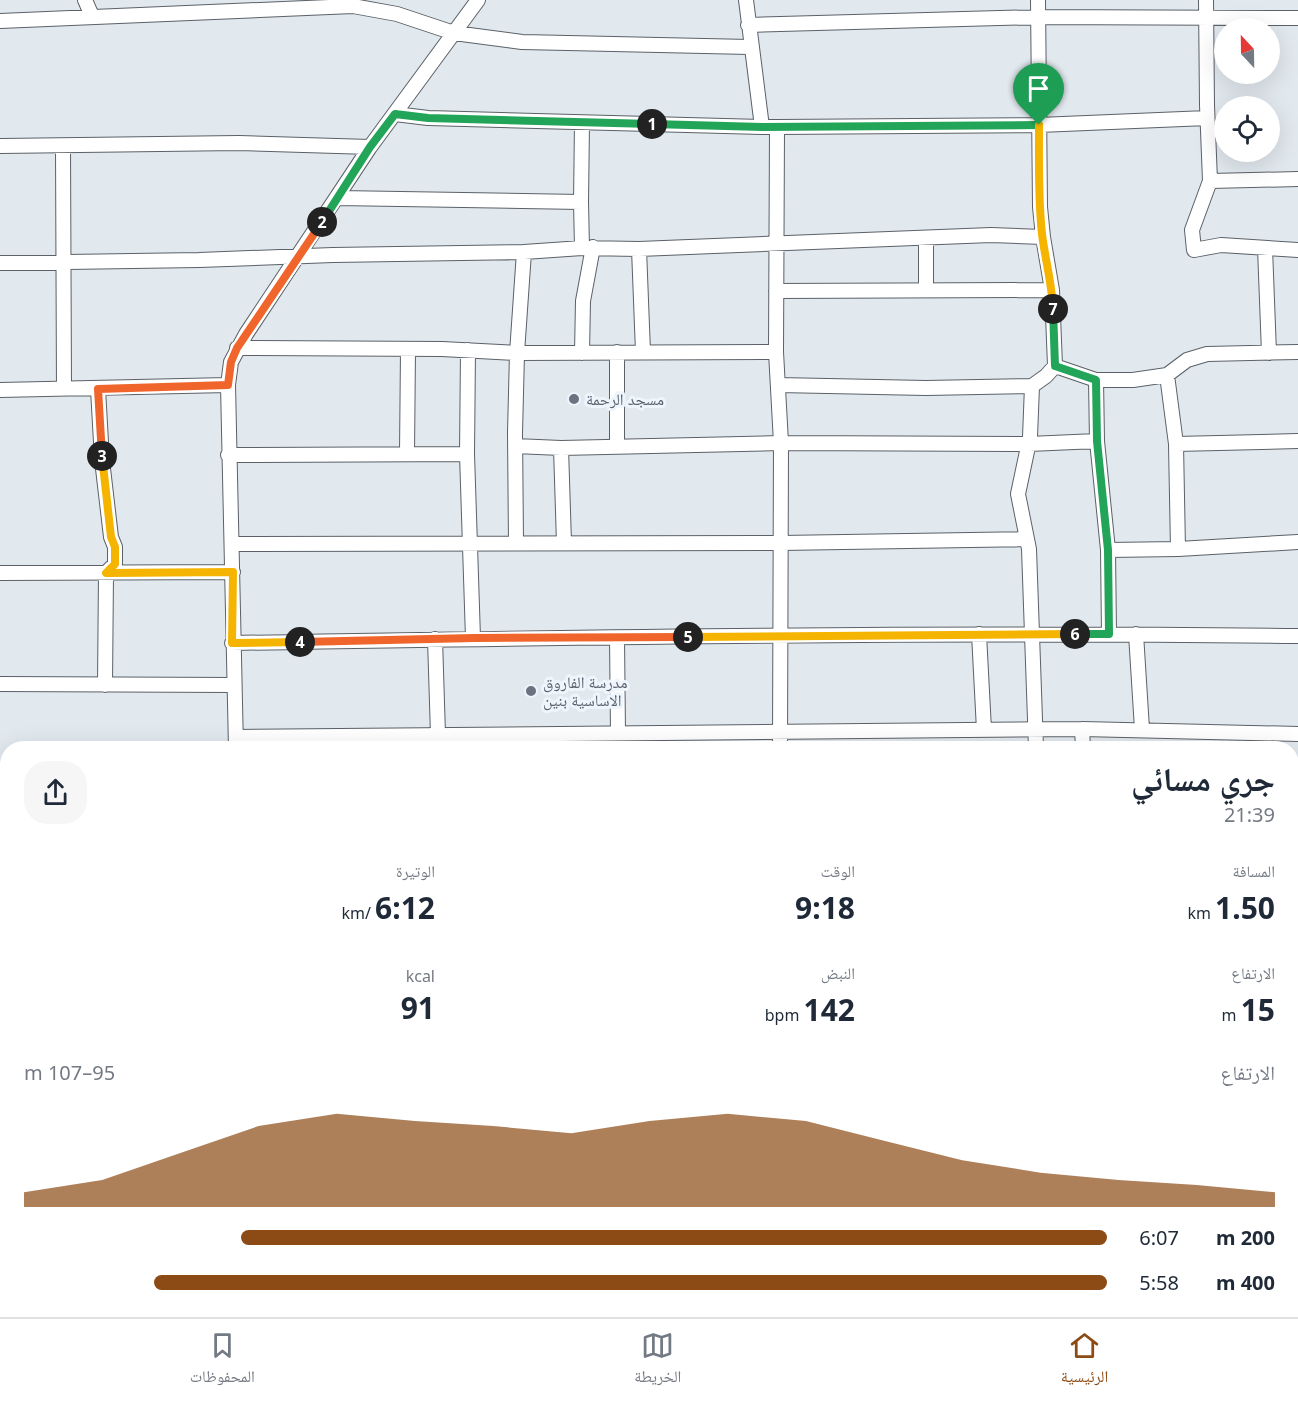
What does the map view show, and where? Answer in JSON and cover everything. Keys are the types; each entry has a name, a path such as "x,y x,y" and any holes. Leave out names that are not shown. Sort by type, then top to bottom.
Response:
{"street":[{"path":"85,0 92,16"},
{"path":"236,741 228,455 228,385 231,362 237,348 370,147 478,0"},
{"path":"746,0 750,47 762,127"},
{"path":"778,385 926,388 1032,386 1055,366 1052,290 1040,207 1038,0"},
{"path":"1206,0 1210,181 1192,230 1194,250 1221,245 1298,250"},
{"path":"0,21 92,16 214,5 352,3 396,14 454,33 522,42 750,47"},
{"path":"748,25 1039,17 1298,18"},
{"path":"395,114 428,118 762,127 1039,125 1207,118"},
{"path":"582,123 581,202 588,248 583,301 582,353"},
{"path":"777,127 776,352 781,443 780,741"},
{"path":"0,146 239,143 370,147"},
{"path":"63,147 64,389"},
{"path":"1210,181 1298,178"},
{"path":"338,198 581,202"},
{"path":"0,262 524,252 588,248 639,249 991,235 1043,237"},
{"path":"926,239 926,290"},
{"path":"1265,248 1269,353"},
{"path":"639,249 643,352"},
{"path":"516,543 517,353 524,252"},
{"path":"776,291 1052,290"},
{"path":"237,348 468,350 517,353 776,352"},
{"path":"407,453 408,350"},
{"path":"468,350 467,454 474,638"},
{"path":"1055,366 1096,380 1133,380 1167,375 1187,360 1207,354 1298,351"},
{"path":"617,352 617,447"},
{"path":"1167,375 1176,444 1178,549"},
{"path":"1096,380 1097,441 1108,550 1109,634"},
{"path":"0,390 228,385"},
{"path":"1032,386 1029,444 1018,494 1027,539 1036,741"},
{"path":"98,389 102,460 111,537 115,547 115,564 106,573 105,684"},
{"path":"515,446 561,448 781,443 1029,444 1097,441"},
{"path":"1176,444 1298,441"},
{"path":"561,448 564,543"},
{"path":"228,455 467,454"},
{"path":"232,544 781,543 1027,539"},
{"path":"1108,550 1178,549 1298,542"},
{"path":"0,573 233,572"},
{"path":"979,634 984,730"},
{"path":"232,643 474,638 979,634 1298,636"},
{"path":"1136,634 1142,729"},
{"path":"617,638 618,734"},
{"path":"435,639 438,735"},
{"path":"0,684 233,685"},
{"path":"1082,729 1083,741"},
{"path":"520,741 618,734 780,731 1142,729 1298,734"},
{"path":"286,741 438,735 466,741"}],"place":[{"name":"مسجد الرحمة","path":"574,399"},
{"name":"مدرسة الفاروق الاساسية بنين","path":"531,691"}],"route":[{"path":"395,114 428,118 762,127 1039,125 1040,207 1052,290 1055,366 1096,380 1097,441 1108,550 1109,634 474,638 232,643 233,572 106,573 115,564 115,547 111,537 102,460 98,389 228,385 231,362 237,348 370,147 395,114"}]}
